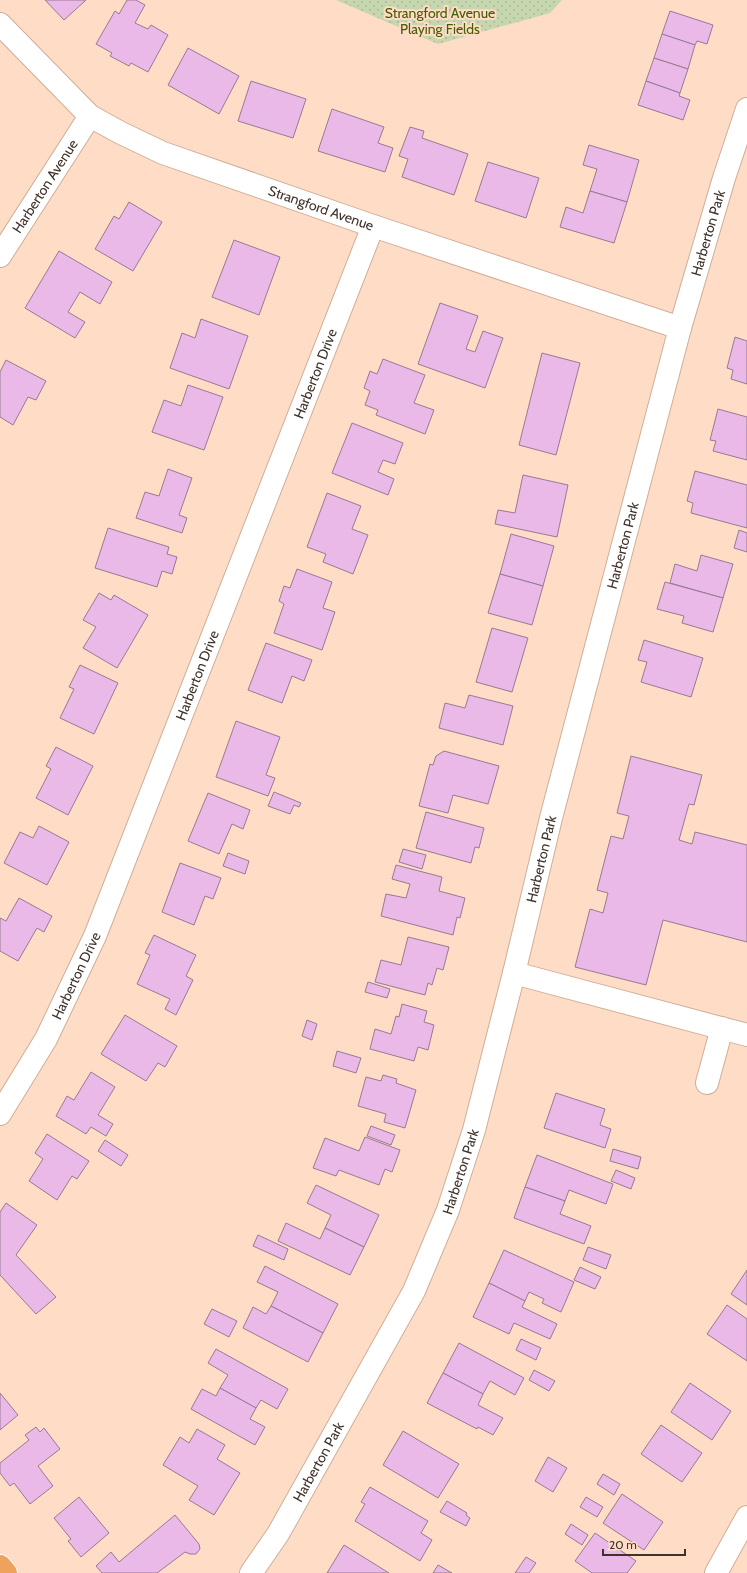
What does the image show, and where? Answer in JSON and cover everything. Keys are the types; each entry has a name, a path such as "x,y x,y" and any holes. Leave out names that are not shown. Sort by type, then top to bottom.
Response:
{"highway":[{"path":"0,1566 6,1573"}],"street":[{"name":"Strangford Avenue","path":"0,24 90,116 163,153 373,226 680,328"},
{"name":"Harberton Park","path":"251,1573 278,1534 414,1291 448,1210 474,1130 514,973 550,818 680,328 724,178 747,109"},
{"name":"Harberton Avenue","path":"0,256 90,116"},
{"name":"Harberton Drive","path":"0,1114 46,1039 95,936 373,226"},
{"path":"514,973 747,1035"},
{"path":"707,1083 722,1028"},
{"path":"716,1573 747,1517"}],"green space":[{"name":"Strangford Avenue Playing Fields","path":"336,0 562,0 550,13 438,44"}],"building":[{"path":"45,0 86,0 64,20"},
{"path":"127,0 136,0 145,5 135,23 148,29 151,25 168,35 148,72 131,63 129,66 110,56 112,53 96,44 115,11 119,14"},
{"path":"670,11 713,25 707,44 697,41 695,45 662,34"},
{"path":"662,34 695,45 688,69 654,58"},
{"path":"188,48 239,76 219,114 168,85"},
{"path":"654,58 688,69 680,93 646,81"},
{"path":"251,81 306,99 293,138 238,121"},
{"path":"646,81 680,93 679,96 690,100 683,120 638,105"},
{"path":"332,109 384,127 378,143 393,148 385,172 318,151"},
{"path":"410,127 424,131 422,138 468,154 454,195 402,177 408,159 399,156"},
{"path":"589,145 639,160 627,202 590,191 597,169 583,165"},
{"path":"488,162 539,178 526,218 475,201"},
{"path":"590,191 627,202 614,243 560,227 566,207 583,213"},
{"path":"129,202 162,222 133,271 95,249 114,216 119,219"},
{"path":"234,240 280,257 259,315 212,297"},
{"path":"59,251 112,282 100,304 80,292 68,312 85,322 75,338 25,308"},
{"path":"440,303 478,316 466,349 475,352 483,331 503,338 485,388 418,364"},
{"path":"201,319 248,336 229,389 170,368 182,333 195,338"},
{"path":"735,337 747,341 747,384 731,379 733,370 727,368"},
{"path":"542,353 580,363 556,455 519,445"},
{"path":"383,359 425,375 414,403 434,410 425,434 376,415 378,410 365,405 370,391 364,388 370,371 377,374"},
{"path":"6,360 46,381 36,400 28,397 13,425 0,417 0,372"},
{"path":"188,385 223,397 204,450 152,432 164,400 181,406"},
{"path":"718,409 747,417 747,460 713,451 716,441 710,440"},
{"path":"352,423 403,443 395,464 383,460 378,472 394,479 388,495 332,473"},
{"path":"168,469 192,478 179,515 187,518 182,533 136,518 145,492 159,496"},
{"path":"695,471 747,485 747,528 691,513 693,503 687,501"},
{"path":"523,475 568,485 557,537 495,524 498,510 515,513"},
{"path":"327,493 361,506 352,529 368,535 353,574 323,562 326,554 307,547"},
{"path":"108,528 169,547 167,554 177,557 172,574 162,571 157,587 95,568"},
{"path":"739,530 747,533 747,552 734,548"},
{"path":"511,534 554,546 543,586 500,574"},
{"path":"701,555 733,564 723,598 670,583 675,564 697,571"},
{"path":"297,569 332,582 323,608 335,612 322,650 274,633 284,604 279,601 284,586 290,588"},
{"path":"500,574 543,586 532,625 488,613"},
{"path":"665,582 723,598 713,632 682,623 684,616 657,609"},
{"path":"99,593 111,600 114,595 148,615 117,668 83,648 96,627 83,620"},
{"path":"492,628 528,638 512,692 476,682"},
{"path":"644,640 703,658 691,697 641,682 647,662 638,660"},
{"path":"266,643 312,660 304,681 292,676 282,703 248,690"},
{"path":"80,665 118,683 94,734 60,718 74,689 69,687"},
{"path":"469,695 513,706 503,745 439,728 445,703 465,708"},
{"path":"236,721 280,737 266,775 275,778 268,796 216,777"},
{"path":"56,747 93,766 68,815 36,798 51,769 46,766"},
{"path":"444,751 499,766 488,804 453,795 448,813 419,806 430,764 433,765 436,756"},
{"path":"631,756 702,775 694,805 689,804 679,840 692,844 695,832 747,845 747,942 663,920 646,985 575,967 590,909 603,913 608,893 597,890 611,836 623,839 629,816 617,813"},
{"path":"274,792 301,803 299,807 294,805 290,814 268,806"},
{"path":"208,793 250,810 243,829 232,824 219,854 188,841"},
{"path":"426,812 484,828 479,848 475,847 471,863 416,848"},
{"path":"39,826 69,842 47,885 4,863 20,832 33,838"},
{"path":"403,849 426,855 422,869 399,862"},
{"path":"228,853 249,861 245,874 223,866"},
{"path":"180,863 221,878 213,899 205,896 194,925 162,912"},
{"path":"396,865 442,877 439,891 465,898 460,918 457,917 453,935 381,916 386,894 406,898 410,884 392,879"},
{"path":"19,898 52,916 44,932 37,928 18,961 0,951 0,918 6,921"},
{"path":"154,935 196,955 186,976 193,980 176,1015 165,1009 170,999 137,984 150,955 145,953"},
{"path":"408,937 449,947 443,970 437,968 432,985 428,983 425,995 375,982 381,960 401,965"},
{"path":"368,982 390,989 387,998 365,992"},
{"path":"402,1004 427,1011 424,1022 434,1025 428,1050 418,1047 414,1061 370,1049 375,1029 391,1034 396,1016 399,1017"},
{"path":"125,1015 177,1046 165,1067 158,1063 146,1081 101,1054"},
{"path":"307,1020 317,1024 312,1040 302,1036"},
{"path":"337,1051 361,1058 356,1073 333,1066"},
{"path":"91,1072 115,1087 98,1115 113,1124 106,1136 91,1127 86,1134 56,1116 67,1096 74,1100"},
{"path":"383,1075 397,1079 396,1083 416,1090 405,1128 384,1122 386,1114 358,1106 366,1077 381,1081"},
{"path":"556,1093 605,1109 600,1125 611,1129 605,1148 544,1128"},
{"path":"371,1126 395,1135 391,1145 367,1136"},
{"path":"47,1134 89,1161 77,1179 72,1176 57,1200 29,1181 43,1159 35,1153"},
{"path":"365,1137 400,1150 392,1172 385,1169 379,1185 339,1170 336,1176 313,1168 325,1138 359,1151"},
{"path":"105,1140 128,1155 121,1166 98,1151"},
{"path":"613,1149 641,1157 638,1169 610,1161"},
{"path":"537,1155 613,1184 606,1204 569,1190 565,1201 525,1187"},
{"path":"616,1170 635,1178 631,1189 611,1181"},
{"path":"316,1185 379,1215 364,1247 325,1228 331,1215 307,1203"},
{"path":"525,1187 565,1201 560,1214 591,1226 584,1244 514,1218"},
{"path":"6,1203 37,1225 16,1255 56,1297 36,1314 0,1275 0,1212"},
{"path":"286,1223 320,1239 325,1228 364,1247 350,1275 278,1241"},
{"path":"258,1235 288,1249 284,1260 253,1246"},
{"path":"588,1247 611,1255 606,1269 583,1260"},
{"path":"504,1250 574,1282 561,1312 542,1303 544,1299 529,1292 525,1301 489,1283"},
{"path":"265,1266 338,1304 323,1333 271,1306 278,1292 257,1282"},
{"path":"580,1267 601,1277 595,1289 574,1280"},
{"path":"747,1270 747,1305 731,1294"},
{"path":"489,1283 525,1301 522,1307 557,1324 550,1339 514,1323 509,1334 473,1317"},
{"path":"727,1305 747,1319 747,1361 707,1334"},
{"path":"271,1306 323,1333 308,1362 243,1328 253,1307 266,1314"},
{"path":"212,1309 237,1321 229,1337 204,1324"},
{"path":"521,1339 541,1348 536,1360 516,1350"},
{"path":"459,1343 524,1378 515,1395 490,1381 483,1394 443,1373"},
{"path":"216,1349 288,1389 277,1409 261,1400 256,1408 220,1388 228,1375 208,1363"},
{"path":"534,1370 555,1381 549,1391 529,1380"},
{"path":"443,1373 483,1394 478,1405 503,1418 493,1435 478,1427 477,1429 427,1403"},
{"path":"690,1383 731,1411 712,1440 671,1412"},
{"path":"220,1388 256,1408 250,1419 265,1427 255,1445 191,1409 202,1389 216,1396"},
{"path":"0,1393 18,1415 0,1430"},
{"path":"661,1425 702,1453 682,1482 641,1454"},
{"path":"36,1427 40,1432 44,1428 60,1449 38,1466 53,1486 30,1504 14,1483 10,1486 0,1473 0,1463 29,1440 25,1435"},
{"path":"197,1429 225,1445 217,1459 240,1473 214,1515 189,1500 198,1486 163,1465 180,1437 189,1443"},
{"path":"403,1431 459,1464 438,1498 383,1465"},
{"path":"548,1457 567,1468 553,1492 535,1481"},
{"path":"603,1474 620,1484 614,1495 597,1484"},
{"path":"370,1487 428,1521 421,1533 432,1540 420,1561 355,1521 365,1504 361,1502"},
{"path":"622,1494 663,1522 644,1550 603,1523"},
{"path":"79,1497 109,1533 81,1557 68,1541 71,1539 54,1518"},
{"path":"586,1497 603,1507 597,1517 580,1507"},
{"path":"447,1501 467,1513 466,1515 470,1518 466,1526 440,1512"},
{"path":"175,1515 199,1544 200,1549 196,1554 185,1552 157,1573 102,1573 96,1566 111,1552 119,1562"},
{"path":"571,1524 588,1535 582,1545 565,1534"},
{"path":"595,1533 636,1561 627,1573 592,1573 575,1561"},
{"path":"344,1545 389,1573 327,1573"},
{"path":"526,1557 536,1563 529,1573 515,1573"},
{"path":"438,1565 452,1573 433,1573"}]}
